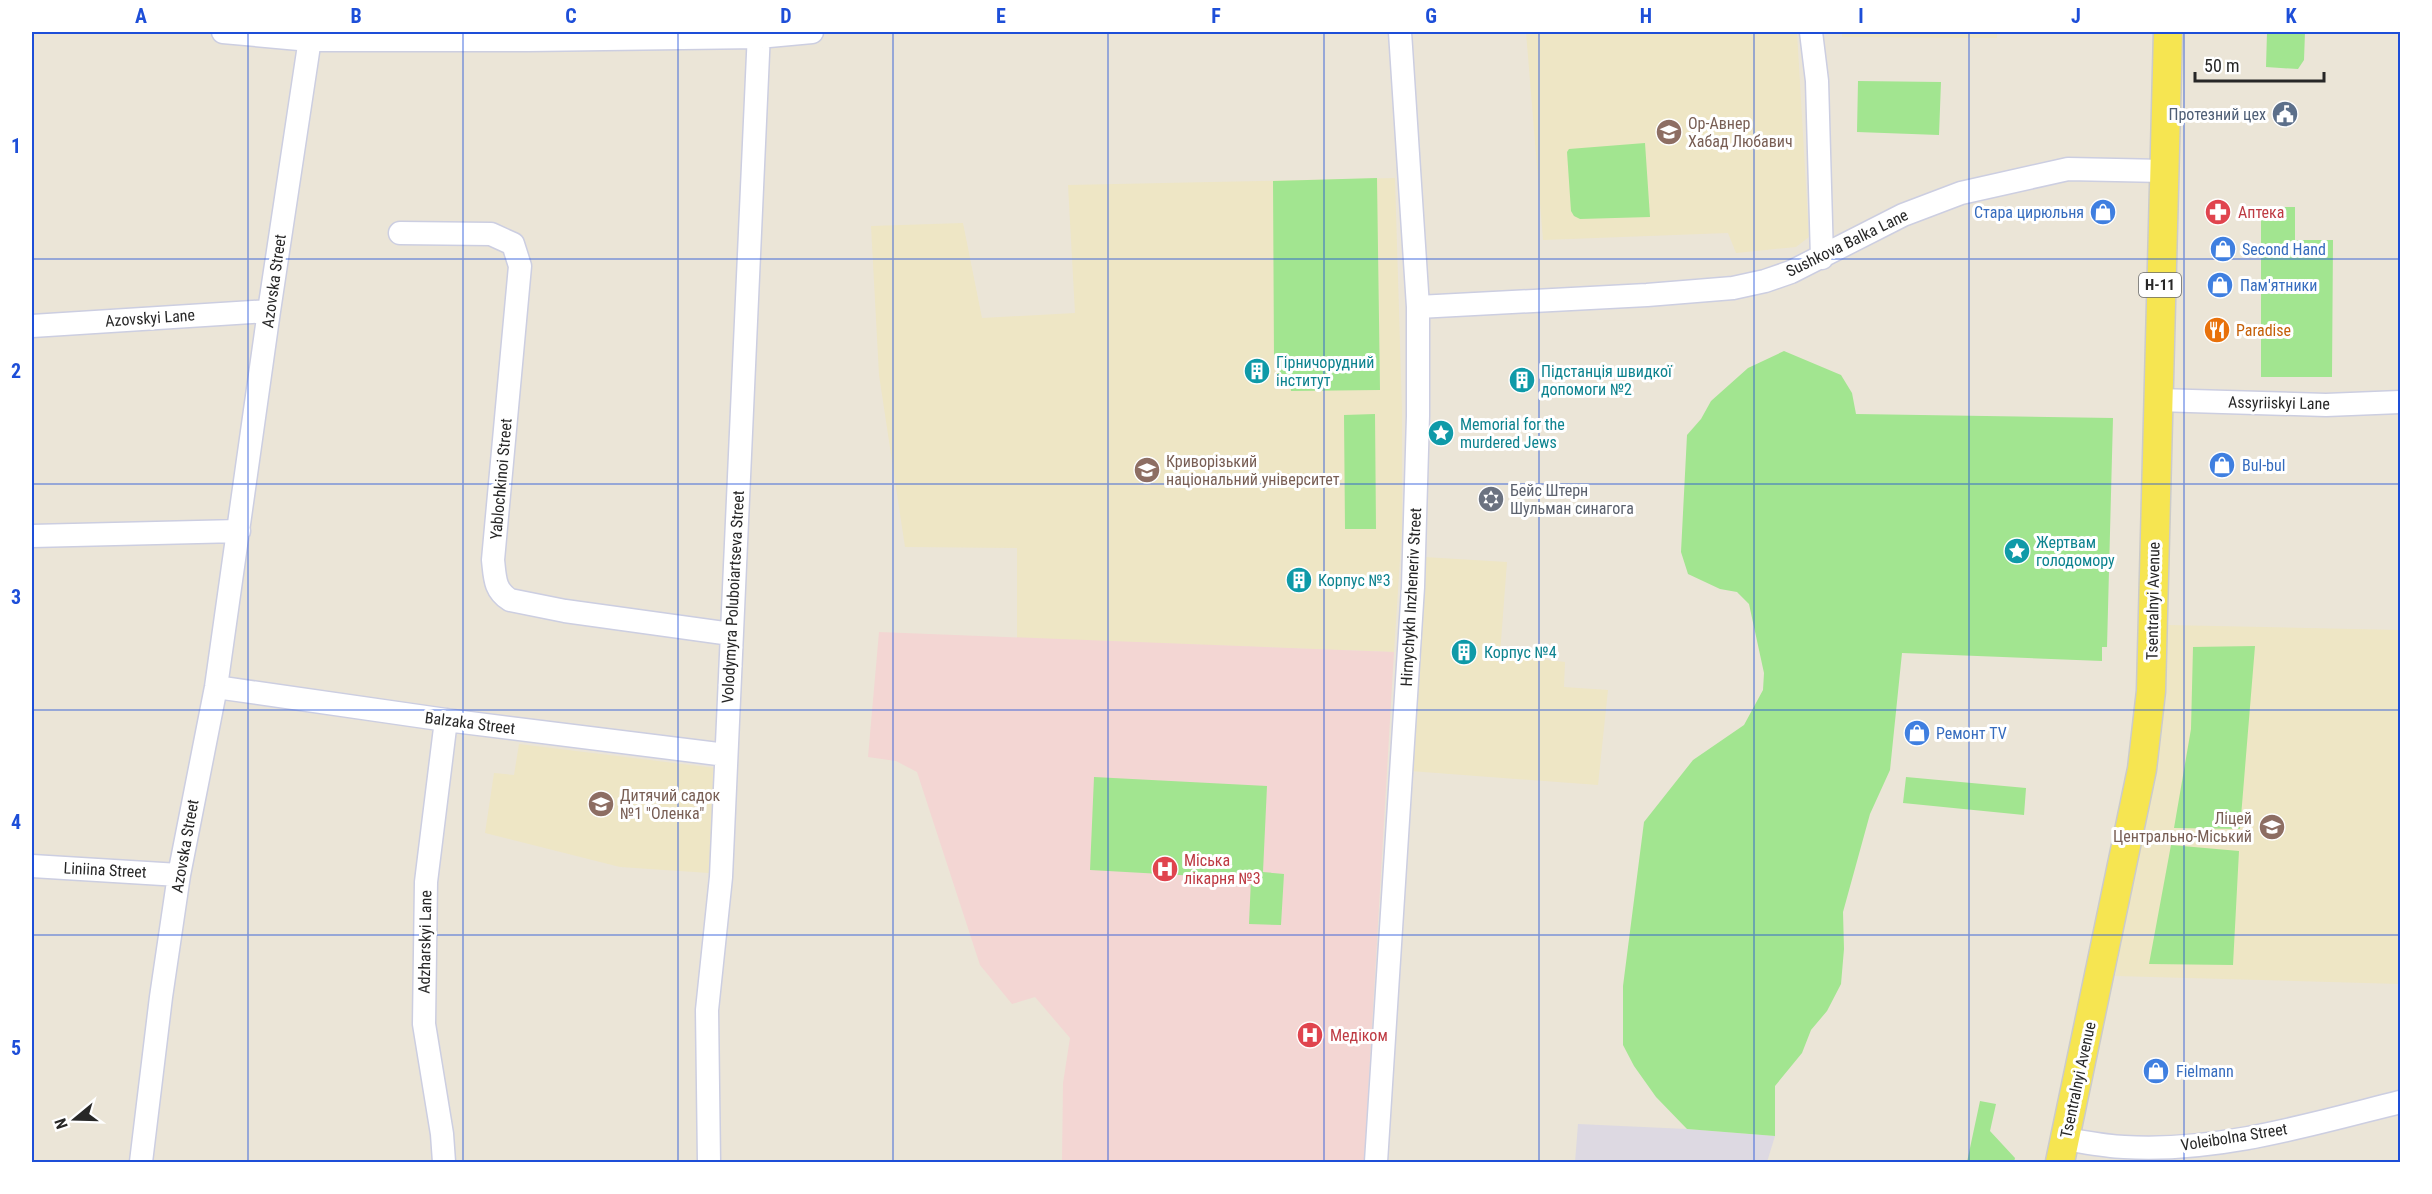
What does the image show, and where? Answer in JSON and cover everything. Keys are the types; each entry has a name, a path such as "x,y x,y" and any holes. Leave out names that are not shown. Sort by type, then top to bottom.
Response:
{"main road":[{"name":"Tsentralnyi Avenue","path":"2063,1150 2142,769 2151,691 2168,32"}],"street":[{"path":"223,32 528,40 812,32"},
{"name":"Hirnychykh Inzheneriv Street","path":"1376,1162 1413,587 1418,416 1418,307 1400,32"},
{"path":"1811,32 1817,81 1822,258"},
{"name":"Volodymyra Poluboiartseva Street","path":"709,1162 707,1010 721,877 759,34"},
{"name":"Azovska Street","path":"141,1162 161,997 179,875 216,687 269,310 311,36"},
{"name":"Sushkova Balka Lane","path":"1418,307 1635,296 1733,288 1765,281 1822,258 1903,215 1961,193 2068,169 2164,171"},
{"name":"Yablochkinoi Street","path":"400,233 491,234 513,244 520,266 493,560 496,586 502,595 510,600 564,611 731,634"},
{"name":"Azovskyi Lane","path":"32,326 269,310"},
{"name":"Assyriiskyi Lane","path":"2157,400 2326,405 2400,402"},
{"path":"32,536 239,531"},
{"name":"Balzaka Street","path":"216,687 446,720 726,754"},
{"name":"Adzharskyi Lane","path":"444,1162 442,1134 424,1024 426,882 446,720"},
{"name":"Liniina Street","path":"32,866 179,875"},
{"name":"Voleibolna Street","path":"2063,1150 2163,1147 2208,1143 2252,1136 2400,1102"}],"shaded area":[{"name":"Ор-Авнер Хабад Любавич","path":"1526,32 1797,32 1809,237 1796,247 1736,253 1728,233 1543,240"},
{"path":"1842,32 1997,32 1997,38 1842,37"},
{"name":"Криворізький національний університет","path":"1395,178 1402,410 1402,529 1394,652 1017,638 1017,548 905,547 879,375 871,226 963,223 982,318 1075,313 1068,185"},
{"path":"1424,557 1507,562 1500,654 1565,662 1564,687 1608,690 1598,785 1410,771"},
{"name":"Ліцей Центрально-Міський","path":"2167,625 2400,630 2400,984 2115,976 2159,756 2164,712"},
{"name":"Міська лікарня №3","path":"879,632 1394,652 1364,1162 1062,1162 1063,1083 1070,1038 1035,997 1012,1004 980,965 917,772 896,761 868,757"},
{"name":"Дитячий садок №1 \"Оленка\"","path":"519,744 715,768 709,873 620,867 485,833 494,773 514,775"},
{"path":"1578,1124 1775,1136 1767,1162 1575,1162"}],"green space":[{"path":"2267,32 2305,32 2304,60 2298,69 2266,67"},
{"path":"1858,81 1941,82 1939,135 1857,132"},
{"path":"1645,143 1650,217 1580,219 1574,216 1571,211 1567,152 1569,149"},
{"path":"1377,178 1380,390 1291,391 1290,378 1278,378 1277,359 1274,358 1273,181"},
{"path":"2261,207 2295,207 2295,240 2333,240 2332,377 2261,377"},
{"path":"1784,351 1841,375 1852,393 1856,414 2113,418 2107,647 2102,647 2102,661 1902,653 1890,770 1870,814 1843,912 1844,949 1841,984 1827,1011 1811,1030 1802,1053 1775,1086 1775,1136 1687,1129 1656,1097 1634,1066 1623,1045 1623,986 1644,822 1693,760 1744,725 1763,690 1764,673 1749,604 1737,592 1720,589 1688,574 1681,552 1687,435 1701,419 1711,401 1748,368"},
{"path":"1375,414 1376,529 1345,529 1344,415"},
{"path":"2255,646 2240,829 2174,828 2191,729 2193,647"},
{"path":"1094,777 1267,786 1263,872 1284,874 1281,925 1249,924 1251,879 1090,870"},
{"path":"1906,777 2026,788 2024,815 1903,803"},
{"path":"2171,845 2239,851 2233,965 2149,964"},
{"path":"1980,1101 1996,1104 1990,1131 2015,1158 2014,1162 1967,1162"}],"place":[{"name":"Протезний цех","path":"2285,114"},
{"name":"Ор-Авнер Хабад Любавич","path":"1669,132"},
{"name":"Стара цирюльня","path":"2103,212"},
{"name":"Аптека","path":"2218,212"},
{"name":"Second Hand","path":"2223,249"},
{"name":"Пам'ятники","path":"2220,285"},
{"name":"Paradise","path":"2217,330"},
{"name":"Гірничорудний інститут","path":"1257,371"},
{"name":"Підстанція швидкої допомоги №2","path":"1522,380"},
{"name":"Memorial for the murdered Jews","path":"1441,433"},
{"name":"Bul-bul","path":"2222,465"},
{"name":"Криворізький національний університет","path":"1147,470"},
{"name":"Бейс Штерн Шульман синагога","path":"1491,499"},
{"name":"Жертвам голодомору","path":"2017,551"},
{"name":"Корпус №3","path":"1299,580"},
{"name":"Корпус №4","path":"1464,652"},
{"name":"Ремонт TV","path":"1917,733"},
{"name":"Дитячий садок №1 \"Оленка\"","path":"601,804"},
{"name":"Ліцей Центрально-Міський","path":"2272,827"},
{"name":"Міська лікарня №3","path":"1165,869"},
{"name":"Медіком","path":"1310,1035"},
{"name":"Fielmann","path":"2156,1071"}]}
